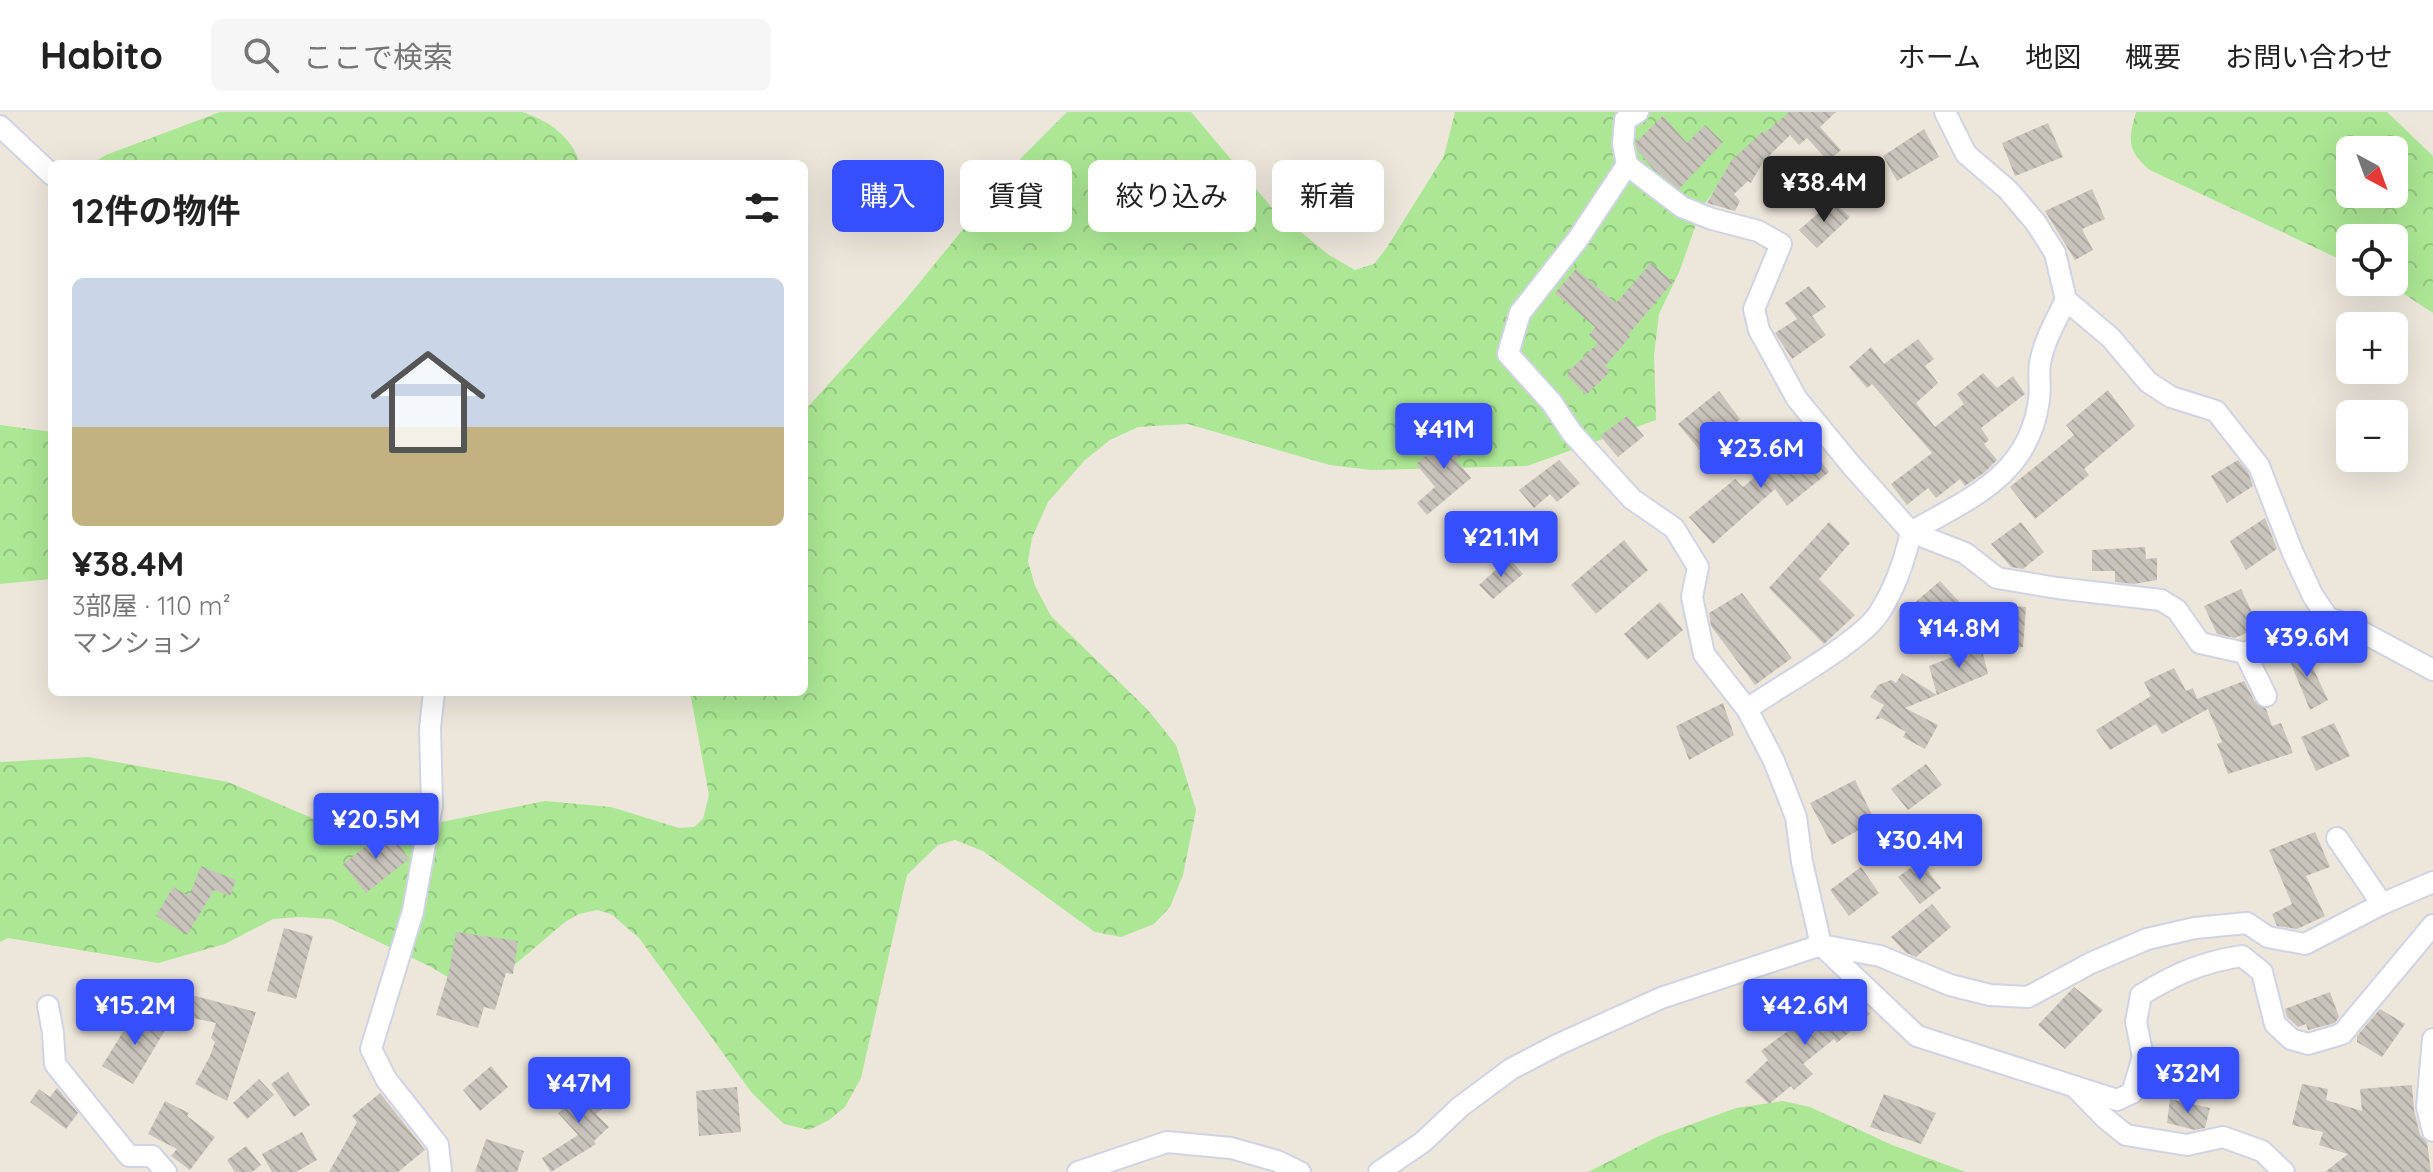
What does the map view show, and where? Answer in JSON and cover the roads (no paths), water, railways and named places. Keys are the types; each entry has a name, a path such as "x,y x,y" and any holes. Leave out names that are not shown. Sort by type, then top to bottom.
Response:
{"street":[{"path":"1638,112 1625,120 1623,144 1627,165 1682,207 1712,219 1758,231 1781,244 1754,309 1759,330 1797,399 1911,532 1965,553 1997,578 2161,600 2177,610 2200,643 2245,653 2328,618"},
{"path":"1945,112 1966,154 2008,190 2036,223 2055,253 2066,300 2111,338 2148,382 2171,397 2216,411 2259,466 2297,562 2313,596 2328,618 2349,625 2433,670"},
{"path":"0,126 48,171"},
{"path":"1627,165 1578,239 1520,313 1508,354 1538,386 1572,433 1632,499 1674,528 1698,567 1692,597 1704,654 1747,709 1774,761 1796,817 1802,862 1821,945 1917,1036 2117,1100 2132,1093 2143,1057 2136,1022 2141,995 2164,981 2207,962 2242,956 2262,972 2275,1024 2291,1039 2308,1044 2342,1034 2433,925"},
{"path":"1747,709 1844,646 1878,616 1907,553 1911,532 1987,488 2014,465 2028,438 2039,401 2039,365 2049,332 2066,300"},
{"path":"2245,653 2266,696"},
{"path":"434,696 430,728 432,806 413,911 371,1049 386,1079 438,1145 441,1172"},
{"path":"2337,838 2382,904"},
{"path":"1379,1172 1423,1142 1460,1107 1511,1069 1557,1045 1661,998 1821,945 1880,956 1950,985 1990,995 2028,997 2091,963 2147,939 2195,928 2247,923 2268,937 2305,944 2382,904 2433,882"},
{"path":"48,1006 55,1064 129,1156 152,1156 166,1172"},
{"path":"2433,1039 2427,1107 2433,1131"},
{"path":"2072,1084 2126,1135 2187,1145 2223,1137 2262,1151 2284,1172"},
{"path":"1078,1172 1167,1142 1231,1148 1277,1161 1300,1172"},
{"path":"134,1172 152,1156"}]}
